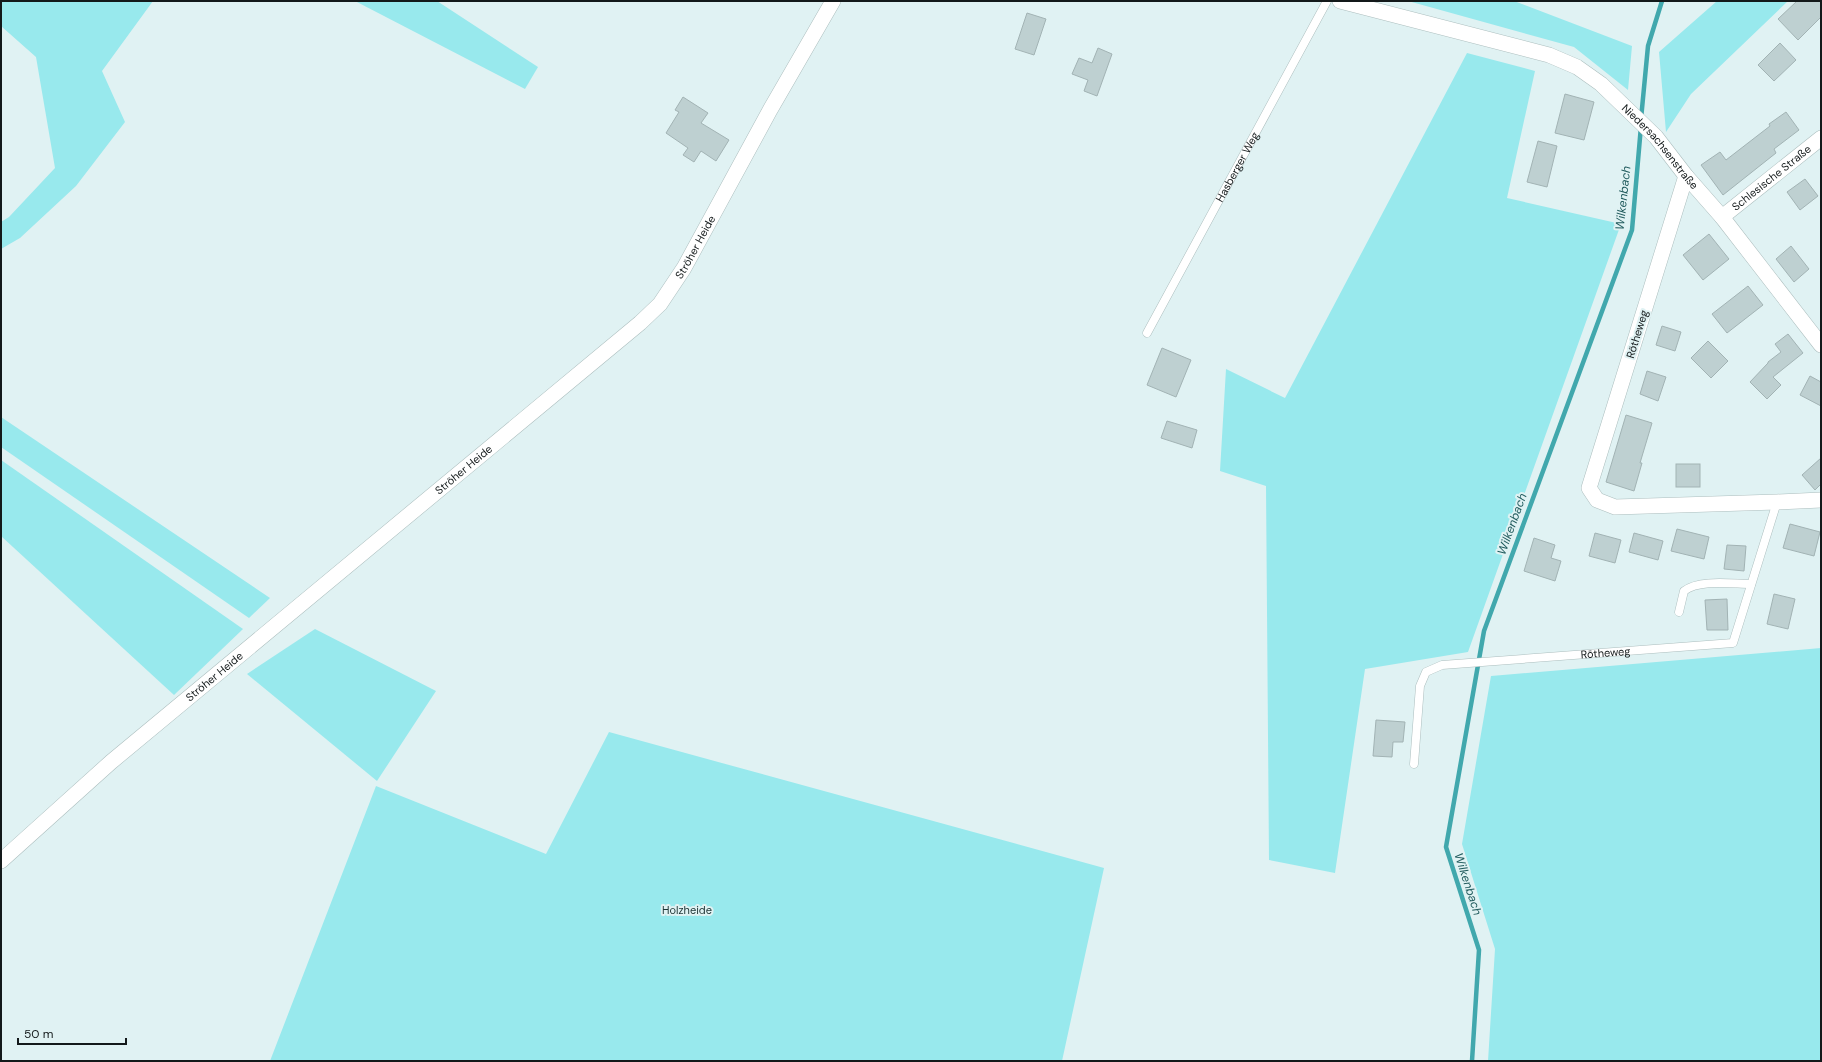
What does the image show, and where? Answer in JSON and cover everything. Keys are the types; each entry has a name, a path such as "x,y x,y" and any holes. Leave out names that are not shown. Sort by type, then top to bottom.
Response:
{"street":[{"name":"Ströher Heide","path":"1,861 111,762 640,323 660,304 684,268 770,110 832,1"},
{"name":"Niedersachsenstraße","path":"1340,1 1549,55 1577,67 1601,84 1656,137 1686,176 1722,217 1821,346"},
{"name":"Schlesische Straße","path":"1722,217 1821,138"},
{"name":"Rötheweg","path":"1686,176 1589,488 1596,500 1615,507 1821,500"}],"lane":[{"name":"Hasberger Weg","path":"1147,333 1327,1"},
{"name":"Rötheweg","path":"1414,764 1420,686 1426,672 1442,665 1733,643 1777,502"},
{"path":"1679,612 1684,591 1692,586 1719,583 1751,584"}],"green space":[{"path":"1,1 153,1 102,71 125,122 76,186 20,238 1,249 1,222 9,217 55,168 36,57 1,26"},
{"path":"355,1 437,1 538,67 525,89"},
{"path":"1408,1 1514,1 1632,46 1628,90 1574,47"},
{"path":"1717,1 1788,1 1691,94 1666,132 1659,52"},
{"path":"1467,53 1535,71 1507,198 1621,224 1468,652 1365,669 1335,873 1269,860 1266,486 1220,471 1226,369 1285,398"},
{"path":"1,417 270,598 249,618 1,447"},
{"path":"1,460 243,629 174,695 1,536"},
{"path":"315,629 436,691 377,781 247,674"},
{"path":"1821,648 1821,1061 1488,1061 1495,949 1462,844 1491,676"},
{"name":"Holzheide","path":"609,732 1104,868 1062,1061 270,1061 376,786 546,854"}],"building":[{"path":"1797,1 1821,1 1821,17 1798,40 1778,19"},
{"path":"1027,13 1046,19 1034,55 1015,49"},
{"path":"1780,43 1796,60 1774,81 1758,65"},
{"path":"1098,48 1112,54 1097,96 1084,91 1088,80 1072,74 1079,58 1092,63"},
{"path":"1565,94 1594,102 1584,140 1555,133"},
{"path":"683,97 708,113 701,123 729,140 716,161 701,151 694,162 683,155 688,148 666,133 679,112 675,110"},
{"path":"1786,112 1799,130 1774,149 1776,153 1723,195 1701,165 1720,152 1726,160 1770,126 1769,124"},
{"path":"1538,141 1557,146 1547,187 1527,182"},
{"path":"1805,179 1818,196 1800,210 1787,192"},
{"path":"1709,234 1729,259 1703,280 1683,255"},
{"path":"1791,246 1809,269 1794,282 1776,259"},
{"path":"1748,286 1763,305 1727,333 1712,314"},
{"path":"1662,326 1681,332 1675,351 1656,345"},
{"path":"1788,334 1803,353 1773,377 1781,385 1767,399 1750,382 1768,362 1781,352 1775,344"},
{"path":"1708,341 1728,361 1711,378 1691,358"},
{"path":"1162,348 1191,360 1176,397 1147,385"},
{"path":"1647,371 1666,377 1658,401 1640,394"},
{"path":"1810,376 1821,382 1821,406 1800,395"},
{"path":"1626,415 1652,423 1640,463 1642,463 1634,491 1606,482"},
{"path":"1167,421 1197,430 1192,448 1161,438"},
{"path":"1821,458 1821,484 1815,490 1802,475"},
{"path":"1676,464 1700,464 1700,487 1676,487"},
{"path":"1790,524 1820,532 1814,556 1783,548"},
{"path":"1677,529 1709,537 1704,559 1671,551"},
{"path":"1595,533 1621,540 1615,563 1589,556"},
{"path":"1634,533 1663,541 1658,560 1629,552"},
{"path":"1534,538 1555,545 1551,558 1561,561 1555,581 1524,571"},
{"path":"1727,545 1746,546 1744,571 1724,569"},
{"path":"1774,594 1795,599 1788,629 1767,624"},
{"path":"1727,599 1728,630 1707,630 1705,600"},
{"path":"1376,720 1405,722 1403,742 1393,742 1392,757 1373,756"}],"waterway":[{"name":"Wilkenbach","path":"1641,119 1648,46 1662,1"},
{"name":"Wilkenbach","path":"1472,1061 1479,950 1446,847 1484,631 1632,230 1641,126"}]}
